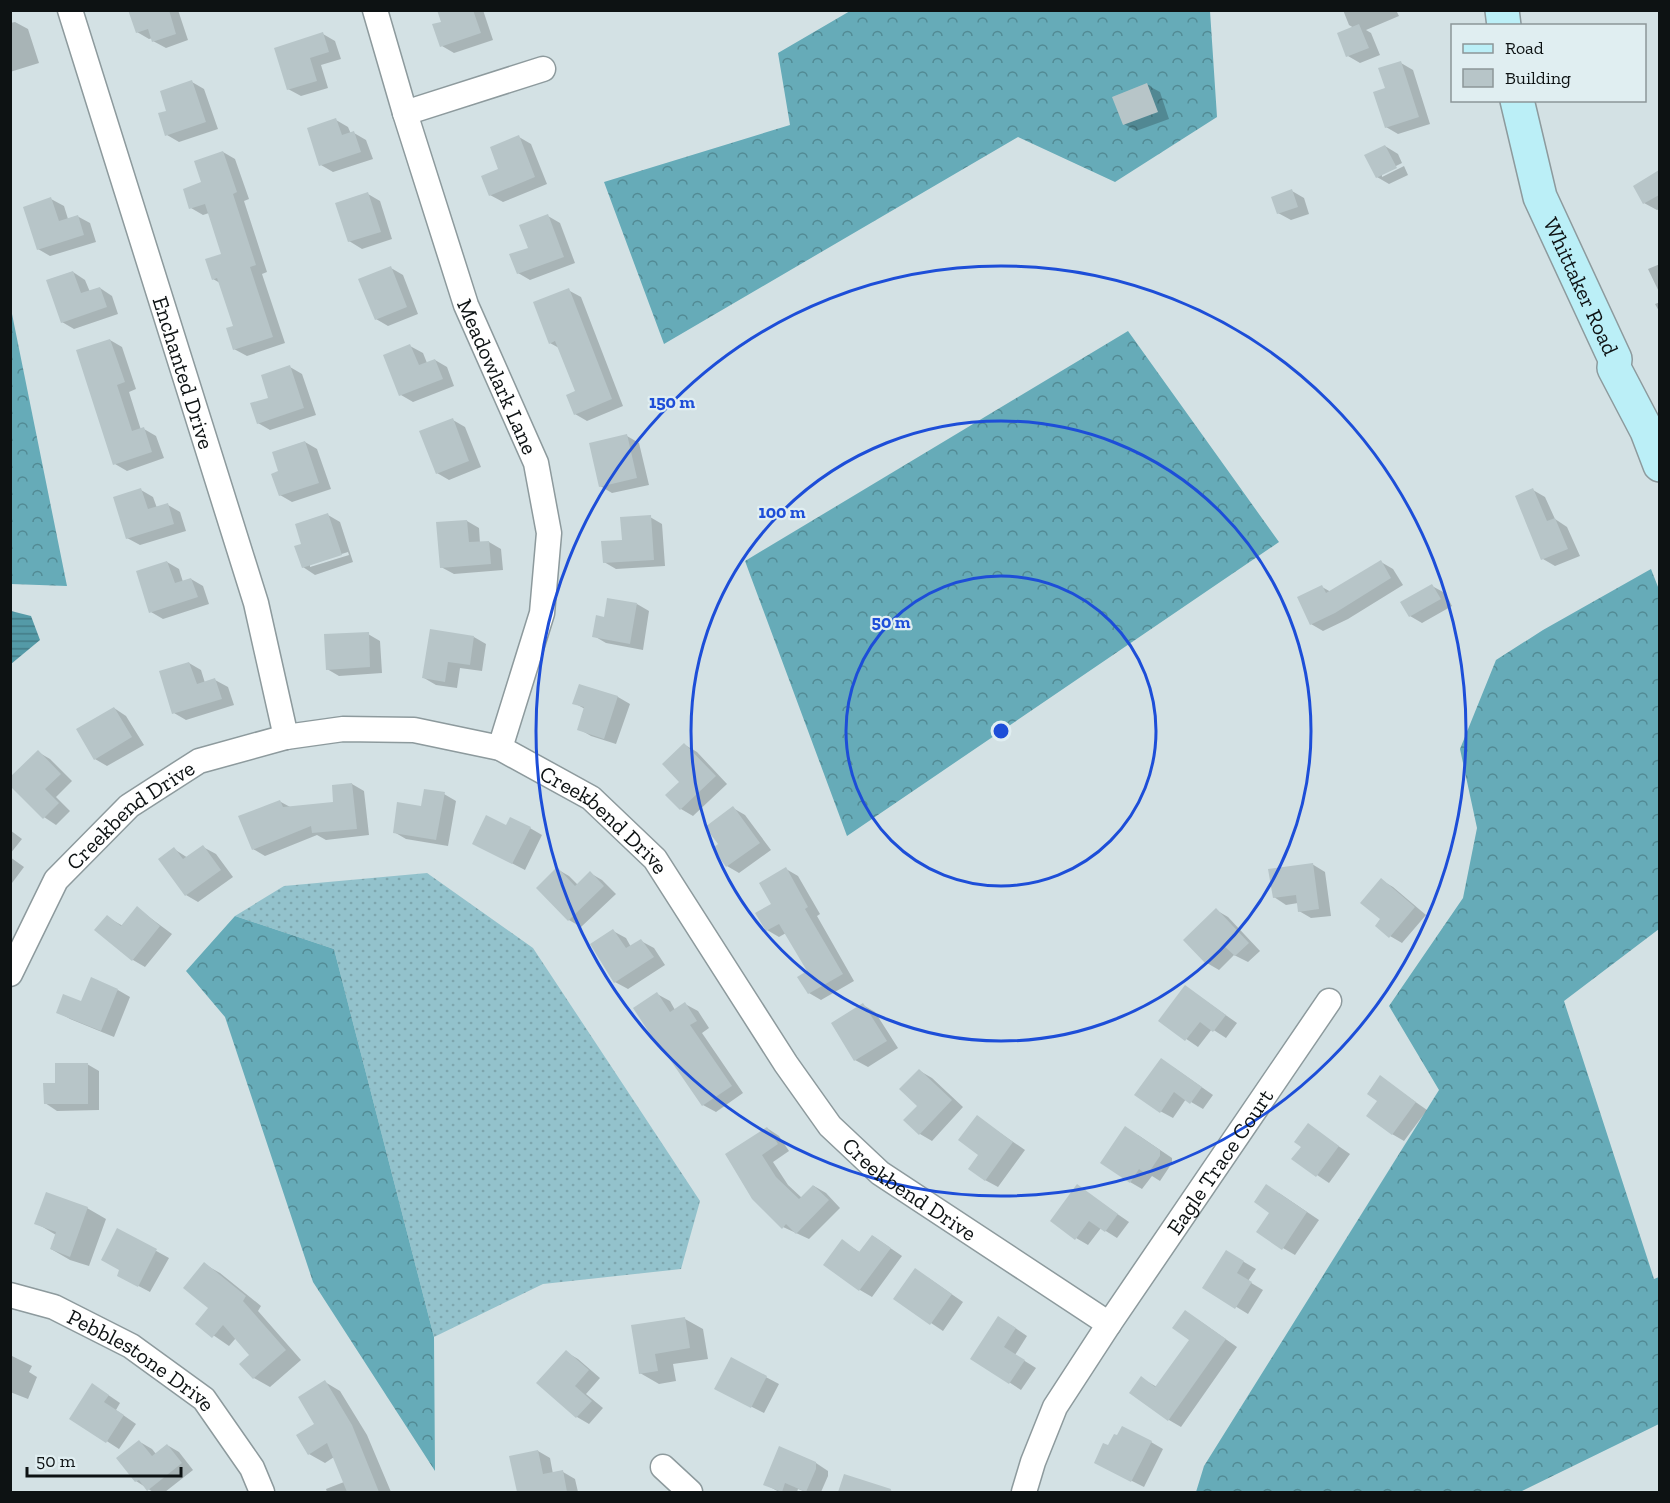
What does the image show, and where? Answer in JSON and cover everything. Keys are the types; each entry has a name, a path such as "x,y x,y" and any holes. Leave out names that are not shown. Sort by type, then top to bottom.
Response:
{"main road":[{"name":"Whittaker Road","path":"1517,102 1540,197 1615,359 1614,368 1647,431 1659,465"}],"street":[{"name":"Enchanted Drive","path":"70,10 256,603 286,737"},
{"name":"Meadowlark Lane","path":"375,10 466,305 536,464 549,533 542,613 500,748"},
{"path":"405,113 543,69"},
{"name":"Creekbend Drive","path":"10,974 56,880 129,806 198,761 286,737 343,729 414,730 500,748 591,798 655,858 786,1065 830,1126 846,1142 880,1173 1108,1324"},
{"name":"Eagle Trace Court","path":"1024,1492 1054,1407 1108,1324 1329,1001"},
{"name":"Pebblestone Drive","path":"10,1294 54,1307 131,1346 204,1399 252,1468 262,1492"},
{"path":"663,1467 690,1492"}],"shaded area":[{"path":"11,611 31,616 40,640 11,664"},
{"path":"427,873 533,948 700,1201 681,1269 543,1284 434,1337 334,949 235,916 284,886"}],"green space":[{"path":"850,11 1210,11 1217,117 1115,182 1018,137 664,344 604,182 790,125 778,53"},
{"path":"11,309 67,586 11,584"},
{"path":"1128,331 1279,542 847,836 745,561"},
{"path":"1651,569 1660,592 1659,929 1564,1001 1654,1279 1659,1277 1659,1424 1520,1492 1196,1492 1204,1466 1439,1090 1389,1006 1463,898 1477,828 1460,749 1496,660 1543,630"},
{"path":"235,916 334,949 434,1337 435,1471 313,1282 225,1017 186,971"}],"building":[{"path":"128,10 169,10 176,34 152,42 148,29 136,33"},
{"path":"437,10 473,10 481,33 440,47 432,24 441,22"},
{"path":"1359,24 1369,48 1346,57 1337,33"},
{"path":"323,32 329,52 310,58 317,81 287,90 274,48"},
{"path":"1401,61 1419,117 1385,128 1373,92 1385,88 1378,68"},
{"path":"192,80 206,122 165,136 158,113 166,111 160,91"},
{"path":"1147,83 1158,112 1123,125 1112,97"},
{"path":"336,118 342,135 354,131 361,152 319,166 307,128"},
{"path":"519,135 535,177 489,196 481,176 498,169 490,147"},
{"path":"1385,145 1397,168 1376,178 1364,155"},
{"path":"223,151 237,192 233,194 256,265 250,267 273,337 233,350 226,328 233,326 217,278 212,280 205,259 221,254 205,204 189,209 183,189 201,182 194,161"},
{"path":"1659,170 1659,195 1643,204 1633,186"},
{"path":"1292,189 1298,207 1277,214 1271,197"},
{"path":"368,192 381,232 348,242 335,203"},
{"path":"51,197 59,221 78,215 84,235 37,250 23,207"},
{"path":"548,214 564,257 517,274 509,254 528,248 519,225"},
{"path":"391,266 407,307 375,320 358,279"},
{"path":"73,271 81,293 100,287 107,307 61,323 46,280"},
{"path":"569,288 612,399 574,415 566,395 575,391 555,341 549,344 533,302"},
{"path":"110,339 125,382 117,385 132,431 144,427 152,452 113,465 76,350"},
{"path":"410,344 419,365 435,359 443,379 399,396 383,355"},
{"path":"290,365 304,408 257,424 250,403 268,398 261,375"},
{"path":"453,418 469,461 436,474 419,431"},
{"path":"627,434 637,478 599,487 589,443"},
{"path":"305,441 319,483 279,496 271,474 278,471 272,452"},
{"path":"141,488 148,509 168,503 174,524 126,539 113,497"},
{"path":"1533,488 1547,521 1555,518 1568,549 1541,560 1515,496"},
{"path":"328,513 342,555 302,568 294,546 301,544 295,524"},
{"path":"651,515 654,560 603,563 601,541 622,540 620,517"},
{"path":"467,520 469,542 489,541 491,564 440,568 436,522"},
{"path":"1381,560 1391,578 1335,613 1310,625 1297,597 1322,585 1326,593"},
{"path":"167,561 175,583 191,578 198,597 149,613 136,571"},
{"path":"1432,584 1441,599 1409,617 1400,602"},
{"path":"607,598 637,603 630,644 592,637 596,615 604,617"},
{"path":"430,629 474,636 470,665 448,662 445,682 422,678"},
{"path":"369,632 370,667 326,670 324,634"},
{"path":"189,662 197,684 215,678 222,699 172,714 159,671"},
{"path":"579,684 618,696 604,739 577,730 584,707 572,704"},
{"path":"114,707 132,737 94,760 76,729"},
{"path":"684,743 716,776 680,810 665,795 679,782 662,764"},
{"path":"38,750 61,774 45,789 59,803 43,819 10,786 10,777"},
{"path":"352,783 357,829 312,833 311,826 252,850 238,816 280,800 283,807 333,802 332,785"},
{"path":"424,789 445,792 436,840 393,833 397,802 421,806"},
{"path":"733,806 760,843 726,867 713,848 718,844 705,827"},
{"path":"486,815 506,825 510,817 531,827 512,864 472,844"},
{"path":"203,845 221,870 185,896 158,859 174,847 183,859"},
{"path":"1313,863 1319,909 1298,912 1296,895 1273,898 1268,869"},
{"path":"557,867 575,886 590,871 604,886 568,921 536,888"},
{"path":"786,867 808,907 805,909 843,974 808,994 797,977 807,971 779,924 766,931 755,913 771,904 759,883"},
{"path":"1381,878 1415,907 1389,938 1375,926 1380,919 1360,903"},
{"path":"137,906 160,926 132,961 94,930 107,915 121,926"},
{"path":"1216,908 1249,943 1235,956 1224,946 1206,964 1183,940"},
{"path":"613,929 626,948 641,939 654,957 614,983 590,944"},
{"path":"91,977 118,989 101,1031 56,1013 63,994 81,1001"},
{"path":"1185,985 1226,1015 1213,1032 1200,1022 1185,1041 1158,1021"},
{"path":"657,992 670,1012 685,1002 697,1021 690,1025 732,1086 702,1106 633,1008"},
{"path":"863,1003 887,1041 854,1061 831,1023"},
{"path":"1161,1058 1202,1087 1190,1104 1174,1092 1160,1113 1134,1095"},
{"path":"55,1063 88,1063 88,1104 44,1104 43,1083 55,1083"},
{"path":"919,1069 952,1100 919,1135 903,1120 917,1106 899,1089"},
{"path":"1380,1075 1416,1102 1392,1135 1366,1116 1377,1101 1367,1094"},
{"path":"977,1115 1013,1142 985,1181 968,1169 978,1155 958,1140"},
{"path":"1308,1123 1339,1146 1316,1177 1291,1159 1301,1147 1294,1142"},
{"path":"1125,1126 1160,1150 1160,1156 1147,1175 1139,1169 1130,1183 1100,1163"},
{"path":"767,1127 778,1144 762,1155 776,1177 799,1199 813,1185 829,1200 796,1234 786,1224 782,1229 752,1199 725,1154"},
{"path":"1077,1184 1118,1214 1105,1232 1089,1221 1075,1240 1050,1221"},
{"path":"1266,1184 1307,1212 1282,1250 1256,1232 1269,1213 1254,1202"},
{"path":"46,1192 88,1207 70,1257 50,1249 56,1232 34,1224"},
{"path":"117,1228 157,1249 138,1287 117,1276 119,1270 101,1260"},
{"path":"872,1235 891,1248 859,1291 823,1265 842,1239 859,1252"},
{"path":"1226,1250 1244,1261 1237,1273 1252,1282 1235,1309 1202,1288"},
{"path":"204,1262 246,1296 243,1301 286,1350 253,1379 239,1364 249,1355 223,1325 212,1338 195,1324 208,1308 183,1288"},
{"path":"915,1268 952,1294 930,1325 893,1299"},
{"path":"1185,1310 1226,1339 1168,1421 1129,1393 1141,1376 1155,1387 1189,1340 1172,1328"},
{"path":"998,1316 1016,1328 1004,1347 1025,1360 1009,1384 970,1359"},
{"path":"685,1317 690,1348 655,1354 658,1371 639,1374 631,1325"},
{"path":"566,1350 589,1370 575,1386 592,1401 576,1418 536,1383"},
{"path":"731,1357 767,1376 751,1408 714,1389"},
{"path":"325,1380 352,1425 379,1492 347,1492 327,1443 308,1455 296,1435 314,1424 298,1397"},
{"path":"92,1383 109,1395 104,1402 124,1415 106,1443 69,1419"},
{"path":"1122,1426 1152,1441 1131,1482 1094,1463 1103,1443 1108,1445"},
{"path":"139,1440 152,1456 167,1444 182,1463 147,1491 139,1480 135,1482 116,1458"},
{"path":"779,1446 816,1462 816,1469 806,1492 785,1483 782,1492 763,1485"},
{"path":"538,1450 543,1474 563,1470 567,1492 517,1492 509,1456"},
{"path":"844,1474 891,1489 890,1492 838,1492"}]}
